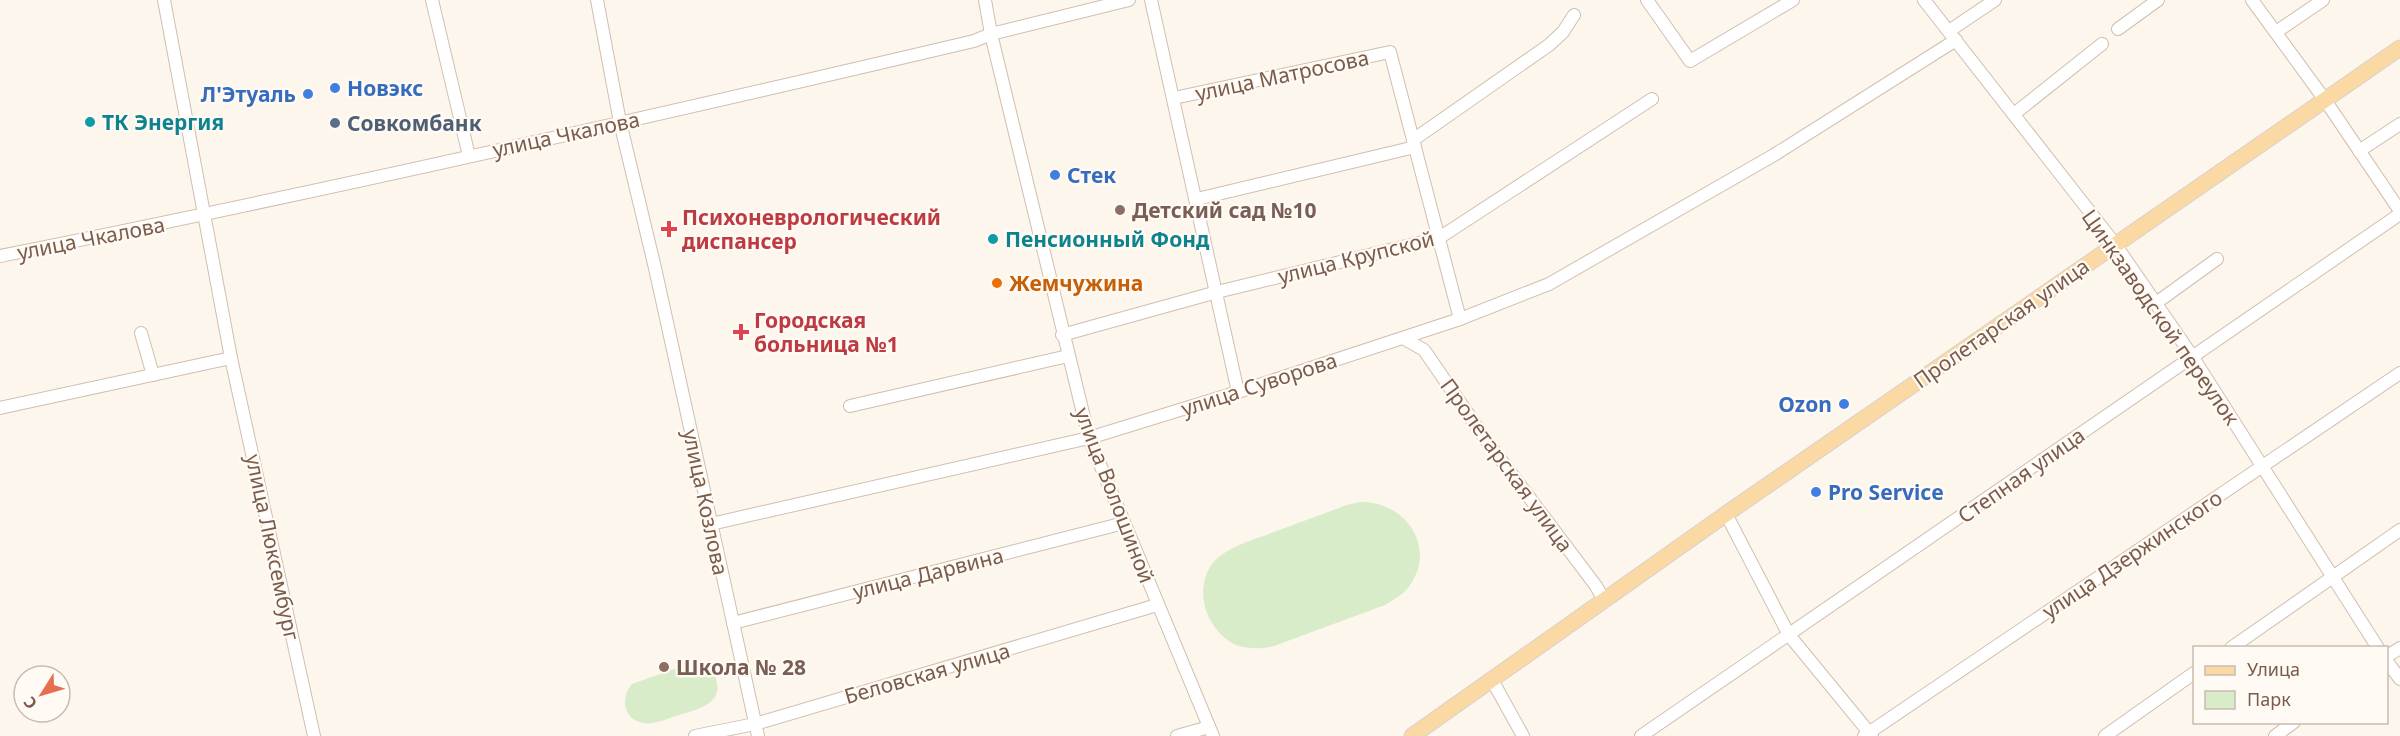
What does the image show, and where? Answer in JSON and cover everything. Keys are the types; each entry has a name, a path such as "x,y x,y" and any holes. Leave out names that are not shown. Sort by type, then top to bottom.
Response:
{"main road":[{"name":"Пролетарская улица","path":"1412,736 1726,514 2400,48"}],"street":[{"name":"улица Люксембург","path":"164,0 231,357 314,736"},
{"path":"432,0 469,156"},
{"name":"улица Козлова","path":"597,0 620,122 655,268 756,730"},
{"name":"улица Волошиной","path":"985,0 1062,335 1089,438 1211,731"},
{"name":"улица Чкалова","path":"0,256 203,216 620,122 974,41 991,34 1129,0"},
{"path":"1151,0 1238,392"},
{"path":"1647,0 1690,61 1793,0"},
{"name":"Цинкзаводской переулок","path":"1924,0 2115,244 2192,356 2377,646"},
{"name":"улица Суворова","path":"711,524 1089,438 1460,319 1549,284 1774,155 1952,36 1995,0"},
{"path":"2118,29 2158,0"},
{"path":"2252,0 2325,100 2400,213"},
{"path":"2276,32 2323,0"},
{"path":"1197,199 1414,143 1550,45 1563,32 1574,15"},
{"path":"2014,114 2102,44"},
{"name":"улица Матросова","path":"1174,98 1390,52 1414,143"},
{"name":"улица Крупской","path":"1062,335 1217,292 1438,238 1652,99"},
{"path":"2359,151 2400,124"},
{"path":"1414,143 1460,319"},
{"name":"Степная улица","path":"1641,736 2400,213"},
{"path":"2156,303 2217,259"},
{"path":"1424,350 1436,327"},
{"path":"141,333 153,375"},
{"name":"Пролетарская улица","path":"1403,338 1424,350 1486,440 1596,586 1604,600"},
{"path":"850,406 1068,356"},
{"path":"0,408 231,357"},
{"name":"улица Дзержинского","path":"1869,735 2400,373"},
{"path":"1726,514 1789,635 1869,735"},
{"name":"улица Дарвина","path":"733,623 1124,523"},
{"path":"2234,646 2400,530"},
{"name":"Беловская улица","path":"695,736 756,730 1157,605"},
{"path":"2388,657 2400,648"},
{"path":"2388,662 2400,679"},
{"path":"2104,736 2193,674"},
{"path":"1492,680 1523,736"},
{"path":"2275,736 2293,724"},
{"path":"1177,736 1211,731"}],"green space":[{"path":"1360,502 1377,504 1392,510 1413,530 1419,544 1420,559 1416,574 1405,591 1385,605 1274,646 1243,647 1229,641 1217,630 1207,612 1203,592 1207,572 1220,556 1246,542"},
{"path":"688,664 699,664 713,672 717,691 709,703 694,711 656,722 644,723 632,718 625,702 632,684"}],"place":[{"name":"Новэкс","path":"335,88"},
{"name":"Л'Этуаль","path":"308,94"},
{"name":"ТК Энергия","path":"90,122"},
{"name":"Совкомбанк","path":"335,123"},
{"name":"Стек","path":"1055,175"},
{"name":"Детский сад №10","path":"1120,210"},
{"name":"Психоневрологический диспансер","path":"669,229"},
{"name":"Пенсионный Фонд","path":"993,239"},
{"name":"Жемчужина","path":"997,283"},
{"name":"Городская больница №1","path":"741,332"},
{"name":"Ozon","path":"1844,404"},
{"name":"Pro Service","path":"1816,492"},
{"name":"Школа № 28","path":"664,667"}]}
